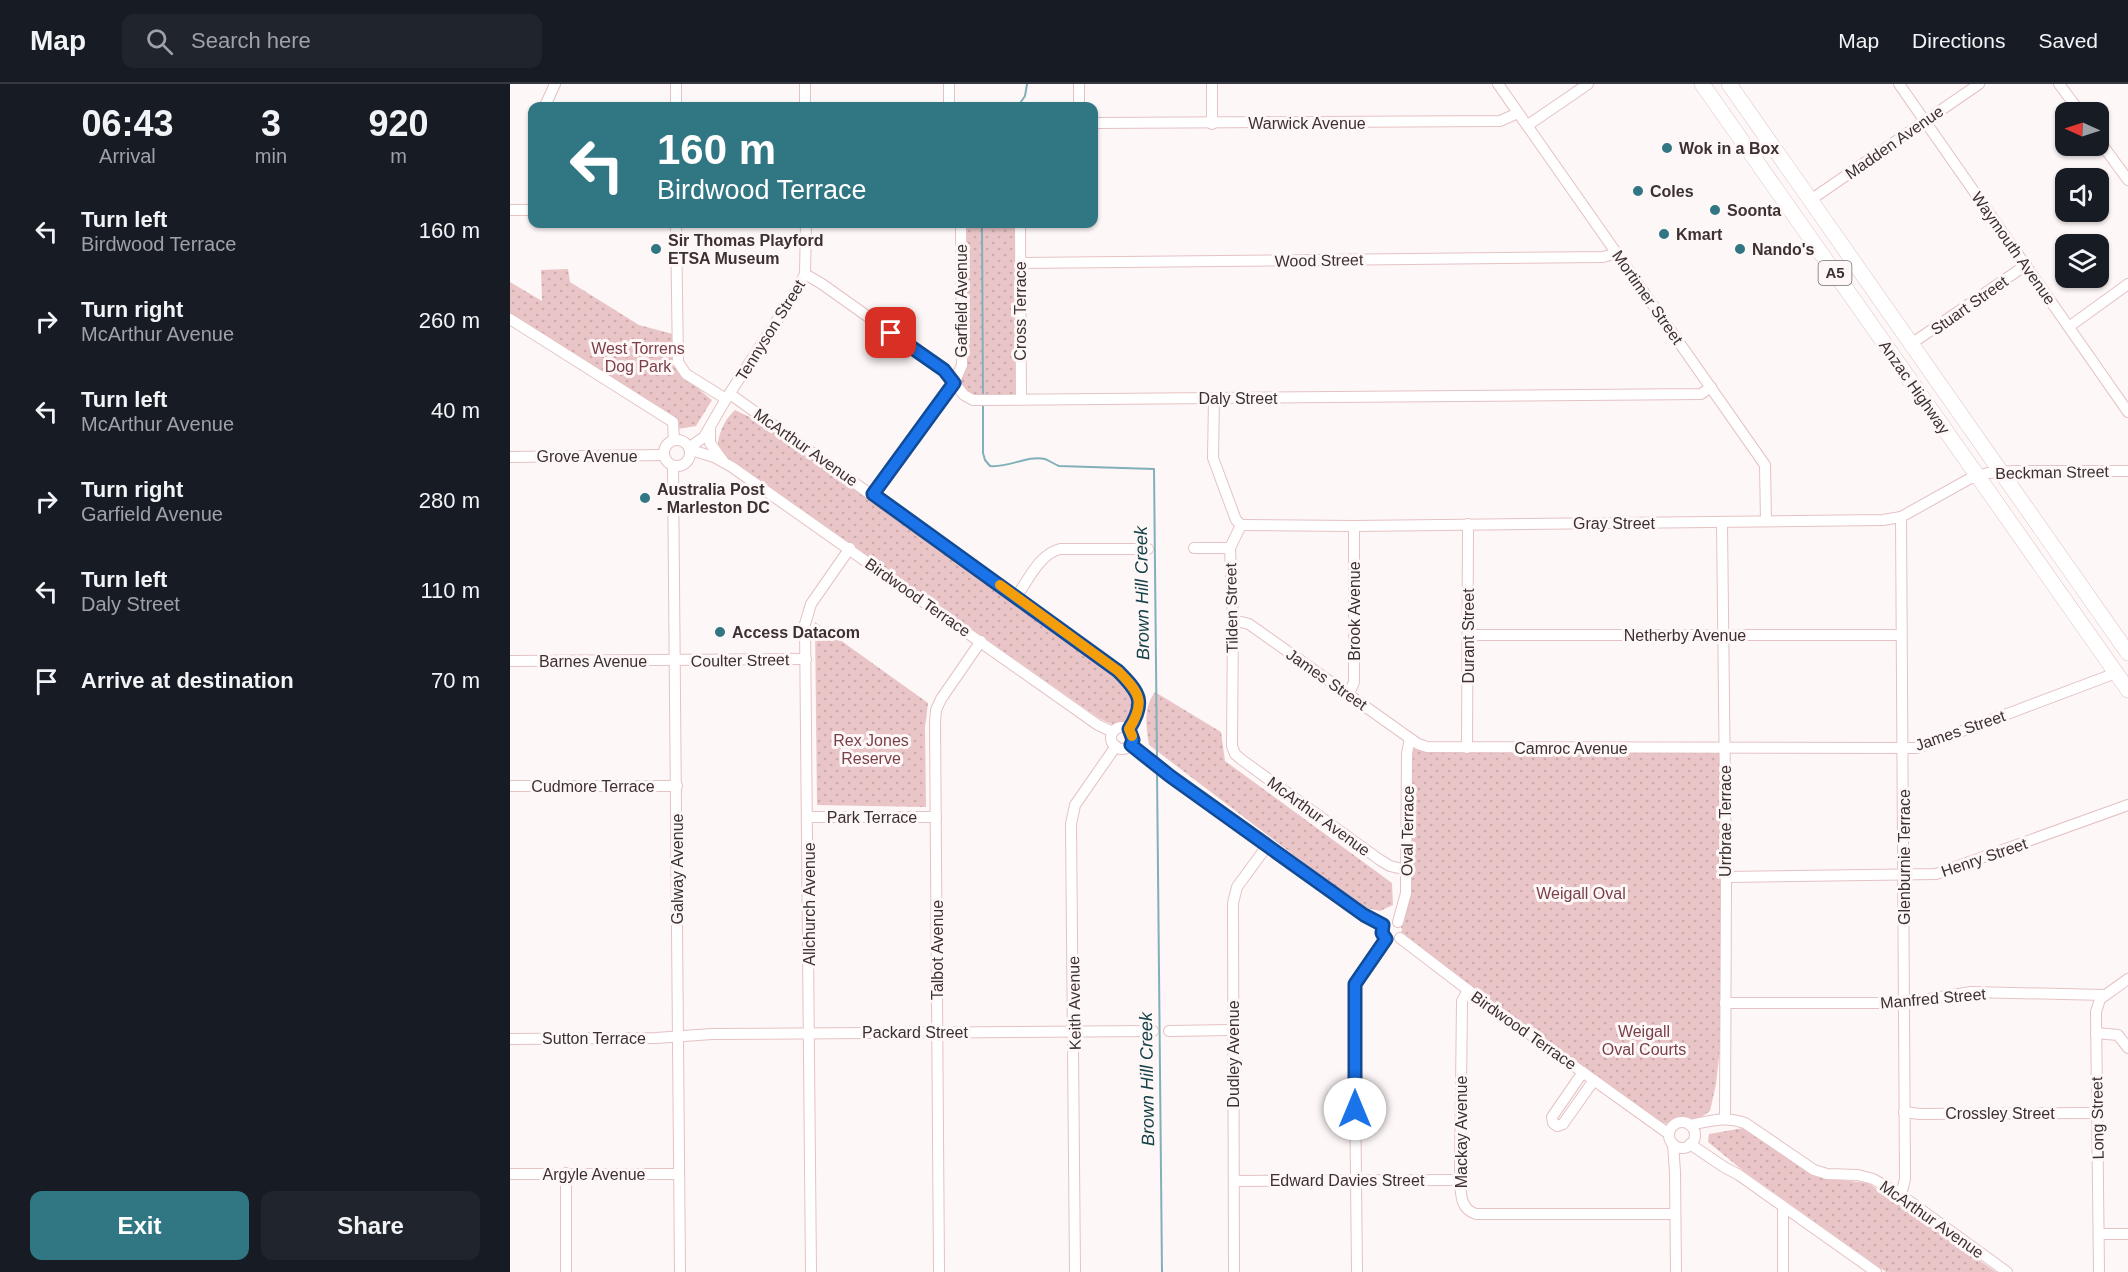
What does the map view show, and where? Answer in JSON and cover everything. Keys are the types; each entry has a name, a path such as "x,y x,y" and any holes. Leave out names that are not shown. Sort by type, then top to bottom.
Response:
{"highway":[{"name":"Anzac Highway","path":"1702,84 2128,690"},
{"name":"Anzac Highway","path":"1729,84 2128,653"},
{"path":"1808,234 1811,229 1809,201"},
{"path":"1864,314 1865,296 1873,291"},
{"path":"1937,418 1954,405"},
{"path":"2062,596 2063,582 2065,578 2073,574"}],"street":[{"path":"547,102 555,84"},
{"path":"676,84 676,102"},
{"path":"805,84 806,102"},
{"path":"948,84 949,102"},
{"path":"1079,84 1079,102"},
{"path":"1212,84 1212,124"},
{"name":"Mortimer Street","path":"1498,84 1765,465 1766,521"},
{"path":"1528,125 1588,84"},
{"name":"Waymouth Avenue","path":"1899,84 2128,412"},
{"name":"Madden Avenue","path":"1809,201 1979,84"},
{"path":"2059,84 2072,102"},
{"name":"Warwick Avenue","path":"1098,123 1500,121 1518,113"},
{"path":"2109,154 2128,180"},
{"path":"510,210 528,210"},
{"name":"McArthur Avenue","path":"676,228 678,362 686,374 728,396 873,494 1118,671 1129,682 1139,698 1139,713 1129,729"},
{"name":"Tennyson Street","path":"685,448 704,437 798,288 805,274 806,228"},
{"name":"Garfield Avenue","path":"873,494 954,383 962,365 961,228"},
{"name":"Cross Terrace","path":"1020,228 1021,399"},
{"name":"Wood Street","path":"1020,263 1602,257 1617,253"},
{"name":"Stuart Street","path":"1911,344 2026,265"},
{"name":"Daly Street","path":"805,274 944,370 964,395 974,400 1701,394 1711,387"},
{"path":"2070,326 2128,284"},
{"path":"510,319 673,422 685,448 680,467 666,461 664,455 666,446 685,448"},
{"name":"Tennyson Street","path":"685,448 728,396"},
{"path":"1214,398 1214,458 1236,520 1240,525"},
{"path":"710,428 710,443 723,462"},
{"name":"Birdwood Terrace","path":"685,448 723,462 850,548 1098,725 1113,732"},
{"name":"Grove Avenue","path":"510,457 664,455"},
{"name":"Galway Avenue","path":"674,466 680,1272"},
{"name":"Beckman Street","path":"1977,477 2001,472 2128,471"},
{"name":"Gray Street","path":"1240,525 1354,526 1882,520 1901,517 1977,477"},
{"name":"Glenburnie Terrace","path":"1901,517 1905,1003 1905,1179 1901,1195"},
{"name":"Urrbrae Terrace","path":"1722,522 1726,877 1725,1119"},
{"name":"Durant Street","path":"1467,748 1468,524"},
{"name":"Tilden Street","path":"1235,754 1231,729 1233,620 1230,548 1240,525"},
{"name":"Brook Avenue","path":"1348,694 1354,682 1354,526"},
{"name":"Allchurch Avenue","path":"811,1272 805,624 811,604 850,548"},
{"path":"1194,548 1230,548"},
{"path":"1016,597 1044,557 1051,551 1060,549 1148,549"},
{"name":"James Street","path":"1233,620 1249,624 1414,741"},
{"name":"Netherby Avenue","path":"1469,635 1901,635"},
{"name":"Talbot Avenue","path":"939,1272 936,710 981,641"},
{"name":"Coulter Street","path":"675,660 806,659"},
{"name":"Barnes Avenue","path":"510,662 675,660"},
{"name":"James Street","path":"1724,749 1917,748 2116,673"},
{"path":"1122,727 1129,729 1133,740 1131,745 1122,749 1116,746 1112,737 1113,732 1122,727"},
{"name":"Camroc Avenue","path":"1414,741 1427,747 1724,749"},
{"name":"Oval Terrace","path":"1398,922 1406,893 1407,753 1414,741"},
{"path":"1131,745 1267,846 1364,915 1383,925"},
{"name":"Keith Avenue","path":"1075,1272 1072,814 1075,805 1116,746"},
{"name":"McArthur Avenue","path":"1235,754 1380,860 1390,866 1407,870"},
{"name":"Cudmore Terrace","path":"510,786 677,786"},
{"name":"Henry Street","path":"1726,877 1936,874 2128,805"},
{"name":"Park Terrace","path":"808,817 936,817"},
{"name":"Dudley Avenue","path":"1234,1272 1232,1030 1234,896 1237,887 1267,846"},
{"path":"1389,921 1398,922 1402,930 1400,938 1392,941 1386,939 1382,933 1383,925 1389,921"},
{"name":"Birdwood Terrace","path":"1400,938 1468,990 1650,1120 1727,1163 1739,1175 1876,1272"},
{"path":"1357,1272 1355,984 1386,939"},
{"path":"2105,994 2128,979"},
{"name":"Mackay Avenue","path":"1468,990 1462,1001 1460,1180 1461,1198 1465,1208 1476,1214 1675,1214"},
{"name":"Manfred Street","path":"1725,1003 1905,1003 1971,992 2105,994"},
{"name":"Long Street","path":"2099,1272 2096,1034 2097,1005 2105,994"},
{"path":"1169,1031 1232,1030"},
{"name":"Packard Street","path":"678,1036 1153,1031"},
{"path":"2096,1034 2118,1035 2128,1048"},
{"name":"Sutton Terrace","path":"510,1039 678,1036"},
{"path":"1583,1072 1552,1117 1553,1123 1563,1124 1594,1080"},
{"name":"Crossley Street","path":"1904,1112 1920,1114 2097,1113"},
{"name":"McArthur Avenue","path":"1683,1137 1725,1119 1745,1123 1814,1170 1827,1174 1858,1175 1873,1179 1901,1195 2007,1272"},
{"path":"1676,1272 1675,1172 1683,1137"},
{"path":"566,1173 566,1272"},
{"name":"Argyle Avenue","path":"510,1174 679,1174"},
{"name":"Edward Davies Street","path":"1234,1181 1460,1180"},
{"path":"1783,1207 1783,1272"},
{"path":"2099,1234 2128,1234"}],"green space":[{"path":"961,228 1019,228 1021,399 969,398 954,383 962,365"},
{"name":"West Torrens Dog Park","path":"568,269 570,282 639,325 673,334 673,364 678,372 712,400 696,426 678,429 510,314 510,282 542,301 541,270"},
{"path":"735,410 760,422 1109,671 1125,688 1132,700 1133,710 1130,718 1122,723 1111,724 1099,718 717,451 722,429"},
{"name":"Rex Jones Reserve","path":"815,622 928,703 925,728 926,807 817,805"},
{"path":"1155,692 1221,732 1225,761 1392,883 1393,905 1380,911 1362,907 1149,745 1147,711"},
{"name":"Weigall Oval","path":"1408,747 1724,749 1725,1003 1716,1084 1710,1111 1690,1125 1683,1122 1673,1125 1650,1120 1400,938 1402,929 1398,922 1406,893"},
{"path":"1743,1128 1817,1177 1868,1183 1996,1272 1886,1272 1741,1169 1708,1142 1709,1134"}],"waterway":[{"name":"Brown Hill Creek","path":"1021,102 1025,96 1027,84"},
{"name":"Brown Hill Creek","path":"982,228 983,398"},
{"name":"Brown Hill Creek","path":"983,403 983,453 990,466 1038,458 1059,466 1154,469 1157,759"},
{"name":"Brown Hill Creek","path":"1157,771 1162,1272"}],"slow traffic":[{"path":"1000,585 1118,671 1129,682 1139,698 1140,706 1139,713 1129,729 1132,736"}],"place":[{"name":"Wok in a Box","path":"1667,148"},
{"name":"Coles","path":"1638,191"},
{"name":"Soonta","path":"1715,210"},
{"name":"Kmart","path":"1664,234"},
{"name":"Sir Thomas Playford ETSA Museum","path":"656,249"},
{"name":"Nando's","path":"1740,249"},
{"name":"Australia Post - Marleston DC","path":"645,498"},
{"name":"Access Datacom","path":"720,632"}],"route":[{"path":"891,333 944,370 954,383 873,494 1118,671 1129,682 1139,698 1139,713 1129,729 1133,740 1131,745 1170,776 1364,915 1383,925 1382,933 1386,939 1359,976 1354,990 1355,1109"}],"park label":[{"name":"Weigall Oval Courts","path":"1644,1040"}]}
